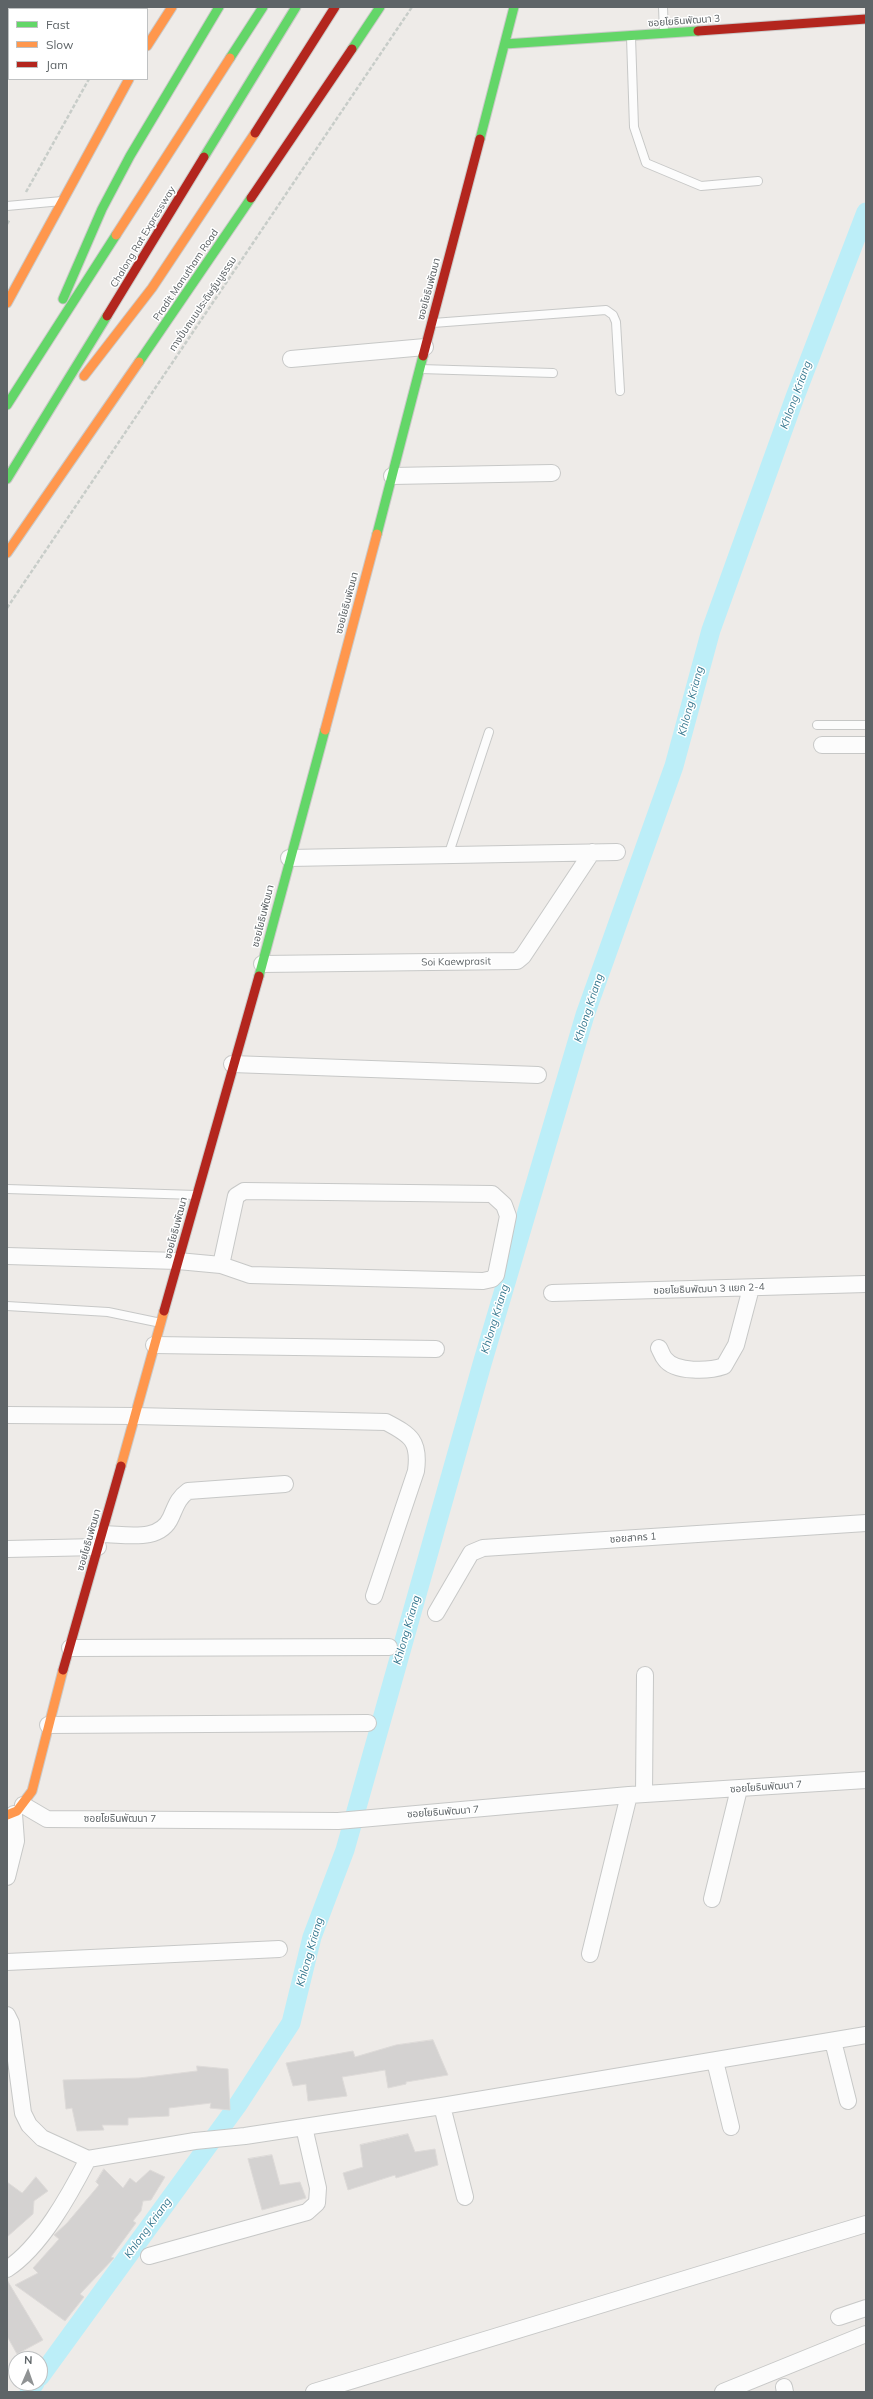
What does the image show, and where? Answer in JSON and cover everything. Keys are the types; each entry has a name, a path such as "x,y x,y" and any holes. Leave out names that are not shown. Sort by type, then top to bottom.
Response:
{"main road":[{"path":"148,44 172,7"},
{"path":"40,354 102,209 130,156 219,7"},
{"path":"7,405 263,7"},
{"name":"Chalong Rat Expressway","path":"7,479 296,7"},
{"path":"35,435 112,343 152,289 335,7"},
{"name":"Pradit Manutham Road","path":"7,553 307,118 380,7"},
{"name":"ซอยโยธินพัฒนา","path":"15,1812 28,1800 35,1783 48,1725 232,1064 262,964 289,858 344,660 514,7"},
{"name":"ซอยโยธินพัฒนา 3","path":"504,44 866,19"},
{"path":"8,299 65,200 128,80"}],"street":[{"path":"291,359 426,347"},
{"path":"392,476 552,473"},
{"path":"822,745 866,745"},
{"name":"Soi Kaewprasit","path":"262,964 517,961 523,956 592,852"},
{"path":"289,858 617,852"},
{"path":"232,1064 538,1075"},
{"path":"7,1256 178,1260 221,1265 250,1275 483,1281 492,1279 496,1275 508,1216 504,1205 492,1194 244,1191 236,1196 221,1265"},
{"name":"ซอยโยธินพัฒนา 3 แยก 2-4","path":"552,1293 866,1284"},
{"path":"659,1348 665,1360 675,1366 693,1369 716,1369 724,1366 736,1345 751,1288"},
{"path":"154,1345 436,1349"},
{"path":"7,1415 135,1416 386,1422 407,1433 418,1454 416,1471 374,1596"},
{"path":"7,1549 159,1533 167,1526 179,1497 188,1491 285,1484"},
{"name":"ซอยสาคร 1","path":"436,1612 471,1552 483,1548 866,1523"},
{"path":"70,1648 389,1647"},
{"path":"590,1954 636,1795 645,1676"},
{"path":"48,1725 368,1723"},
{"name":"ซอยโยธินพัฒนา 7","path":"15,1812 47,1819 338,1821 636,1795 866,1780"},
{"path":"712,1899 739,1789"},
{"path":"7,1878 16,1841 15,1812"},
{"path":"7,1962 279,1949"},
{"path":"7,2015 11,2023 23,2113 29,2125 42,2138 88,2159 194,2141 246,2136 442,2106 866,2035"},
{"path":"833,2041 848,2101"},
{"path":"715,2061 730,2127"},
{"path":"442,2106 465,2197"},
{"path":"149,2256 307,2212 317,2204 318,2188 304,2127"},
{"path":"7,2269 24,2254 63,2207 88,2159"},
{"path":"314,2392 866,2224"},
{"path":"839,2317 866,2308"},
{"path":"723,2392 866,2334"}],"lane":[{"path":"663,7 664,34"},
{"path":"631,36 634,127 646,163 700,186 758,181"},
{"path":"7,206 65,200"},
{"path":"432,323 606,310 613,315 616,322 620,391"},
{"path":"420,368 553,373"},
{"path":"817,725 866,725"},
{"path":"448,856 489,732"},
{"path":"7,1189 196,1195"},
{"path":"7,1306 108,1312 161,1323"}],"path":[{"name":"ทางปั่นถนนประดิษฐ์มนูธรรม","path":"7,608 412,7"},
{"path":"7,224 88,80"}],"building":[{"path":"433,2040 448,2075 406,2082 406,2084 388,2088 385,2070 342,2077 347,2096 308,2101 306,2084 293,2086 286,2063 353,2051 355,2057 396,2045"},
{"path":"197,2066 228,2069 230,2110 210,2108 211,2103 169,2108 169,2116 128,2118 128,2125 102,2125 104,2130 77,2131 72,2108 66,2109 63,2080 139,2078 197,2071"},
{"path":"408,2134 415,2152 435,2149 438,2165 396,2178 395,2175 348,2190 343,2173 363,2167 360,2145"},
{"path":"272,2155 280,2185 300,2182 306,2198 262,2210 248,2159"},
{"path":"104,2169 123,2188 130,2178 136,2183 150,2170 165,2177 151,2200 143,2201 141,2211 133,2221 136,2223 111,2257 114,2258 80,2294 84,2297 65,2321 15,2285 38,2273 33,2268 59,2239 54,2235 67,2223 99,2185 96,2182"},
{"path":"36,2177 48,2191 34,2201 33,2214 7,2237 7,2182 22,2193"},
{"path":"7,2280 43,2340 23,2351 15,2351 7,2336"}],"waterway":[{"name":"Khlong Kriang","path":"48,2366 237,2106 291,2023 312,1937 345,1850 482,1364 585,1015 674,766 711,630 795,397 866,212"}],"traffic: fast":[{"path":"63,299 102,209 130,156 219,7"},
{"path":"230,58 263,7"},
{"path":"204,157 296,7"},
{"path":"352,49 380,7"},
{"path":"480,139 514,7"},
{"path":"505,44 698,31"},
{"path":"139,362 251,198"},
{"path":"7,405 116,235"},
{"path":"7,479 107,316"},
{"path":"377,534 423,356"},
{"path":"259,976 325,730"}],"traffic: slow":[{"path":"148,44 172,7"},
{"path":"116,235 230,58"},
{"path":"7,303 128,80"},
{"path":"84,376 152,288 255,133"},
{"path":"7,553 139,362"},
{"path":"325,730 377,534"},
{"path":"121,1466 164,1311"},
{"path":"7,1815 17,1811 32,1791 63,1670"}],"traffic: jam":[{"path":"255,133 335,7"},
{"path":"698,31 866,19"},
{"path":"251,198 352,49"},
{"path":"423,356 480,139"},
{"path":"107,316 204,157"},
{"path":"164,1311 259,976"},
{"path":"63,1670 121,1466"}]}
